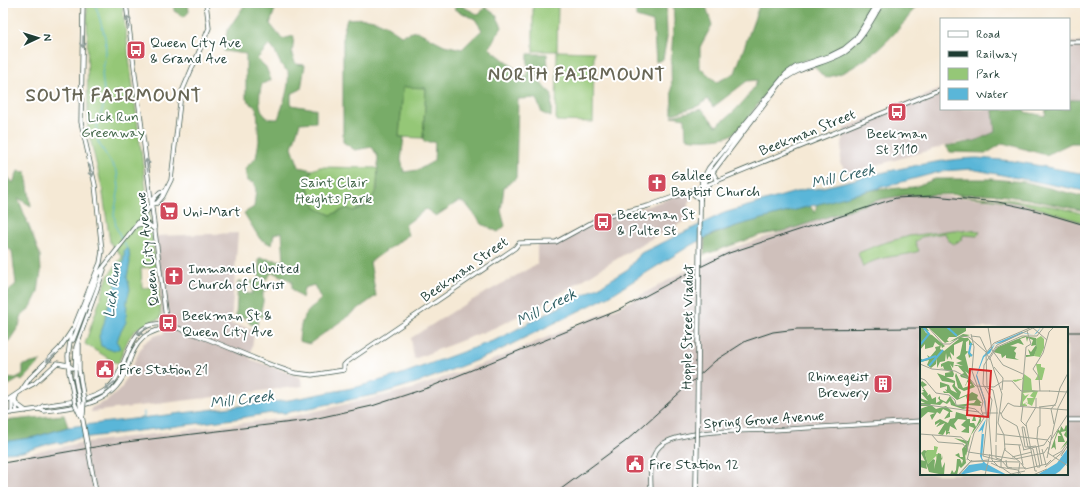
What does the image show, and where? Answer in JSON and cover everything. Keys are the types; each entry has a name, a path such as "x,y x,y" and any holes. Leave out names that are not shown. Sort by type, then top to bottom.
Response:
{"main road":[{"path":"83,3 81,122 96,191 102,251 101,262 74,327 69,345 68,365 75,404 83,422"},
{"name":"Queen City Avenue","path":"126,3 167,326"},
{"path":"92,282 99,275 113,254 152,204 157,203 163,196 164,191 171,180 182,94 210,28 206,3"},
{"path":"702,186 705,175 712,164 782,77 796,67 830,56 849,45 863,29 878,3"},
{"path":"702,186 781,82 797,70 837,56 849,49 863,33 882,3"},
{"path":"1070,42 1085,42"},
{"name":"Beekman Street","path":"167,326 202,336 295,374 312,375 344,370 344,365 347,362 515,248 519,243 552,243 600,218 648,206 690,191 940,89"},
{"path":"712,171 717,180"},
{"name":"Hopple Street Viaduct","path":"696,492 700,197 702,186"},
{"path":"690,191 700,197"},
{"path":"136,225 148,223 156,231"},
{"path":"102,251 107,256 113,254"},
{"path":"83,422 84,400 79,370 77,342 105,267"},
{"path":"75,377 75,353 77,342 99,275"},
{"path":"3,414 39,409 43,406 90,398 101,393 117,378 129,348 138,334 151,326 163,324 167,326"},
{"path":"39,409 44,411 82,406 105,397 121,381 139,342 149,333 167,326"},
{"path":"21,391 30,378 58,352 74,327"},
{"path":"69,345 96,492"},
{"path":"3,403 36,383 52,366 60,363 68,365 73,369 96,492"},
{"path":"14,413 17,394"},
{"path":"13,397 11,400 14,413"},
{"path":"15,403 26,411"},
{"path":"1068,420 1085,420"},
{"name":"Spring Grove Avenue","path":"651,492 651,464 654,454 661,445 672,439 709,433 920,421"}],"shaded area":[{"path":"1070,42 1085,42 1085,100 1070,100"},
{"path":"940,89 940,110 993,110 995,132 975,141 959,142 848,173 840,163 844,128"},
{"path":"697,188 688,203 688,219 638,246 545,303 494,328 414,359 411,338 460,307 537,264 537,243 552,243 596,220 648,206"},
{"path":"916,194 1008,201 1025,204 1085,223 1085,492 3,492 3,459 80,443 286,418 412,389 490,361 617,308 713,256 881,199"},
{"path":"238,233 231,324 255,329 250,359 300,377 303,386 91,412 91,408 107,401 121,389 143,344 154,336 164,333 155,236"}],"green space":[{"name":"Lick Run Greenway","path":"87,3 122,3 156,267 141,268 142,288 159,287 161,318 142,326 132,334 118,364 85,344 108,276 122,257 110,242 102,187 88,130"},
{"path":"174,3 188,3 189,12 184,17 174,11"},
{"path":"246,3 277,3 270,24 282,39 294,36 292,55 296,64 305,65 301,89 291,94 291,105 316,109 316,122 300,123 292,147 299,167 312,170 306,183 316,208 331,215 347,208 354,211 366,206 377,190 378,157 372,147 355,150 343,142 343,33 347,19 370,19 387,26 401,35 417,31 444,45 462,49 482,30 475,19 454,9 458,4 479,15 485,7 496,15 502,27 489,48 527,78 528,54 547,54 548,68 538,69 537,80 552,94 551,117 542,113 536,98 518,99 516,178 504,187 501,211 505,226 498,232 482,224 466,204 459,201 436,216 426,209 405,225 408,235 370,262 376,296 309,344 299,341 304,317 321,299 314,285 304,288 302,298 292,289 292,281 272,272 267,279 259,277 259,258 284,261 282,232 274,234 272,245 260,239 244,213 254,207 256,190 254,183 247,181 245,168 256,158 259,141 257,109 246,99 246,54 224,51 227,31","holes":["269,45 275,51 284,68 288,71 287,90 278,119 268,118 264,115 260,107 260,92 262,84 271,80 266,67 257,59","403,87 426,88 423,138 424,142 435,142 434,161 418,170 404,172 401,160 404,137 399,137"]},
{"path":"533,3 558,3 557,51 533,51"},
{"path":"636,3 666,3 667,37 663,59 656,62 653,22 636,17"},
{"path":"673,3 705,3 712,25 700,47 700,68 717,82 735,73 760,3 918,3 896,32 878,49 858,64 842,73 825,78 807,59 783,72 779,76 735,133 729,136 713,139 702,139 686,138 685,118 672,116 702,109 716,126 740,105 758,80 747,81 713,107 708,99 698,106 672,114 671,58 674,21"},
{"path":"557,51 594,52 593,122 556,121"},
{"path":"403,86 426,88 423,138 399,137"},
{"path":"1070,100 1085,100 1085,143 1071,143 1046,155 1003,143 987,153 950,152 946,146 975,141 995,132 993,110 1024,110 1025,112 1045,116 1046,110 1070,110"},
{"name":"Saint Clair Heights Park","path":"320,167 376,168 378,170 378,178 374,195 367,203 354,211 347,208 331,215 316,208 306,183 312,170"},
{"path":"3,171 13,183 18,171 26,172 31,206 18,198 40,255 41,272 38,292 31,307 22,315 19,326 9,341 3,342 3,296 16,284 12,251 3,245"},
{"path":"935,179 991,179 1025,182 1085,197 1085,211 1028,199 992,194 906,195 881,199 788,230 761,235 704,255 705,238 739,225 810,206 815,213 817,203 872,190 914,187"},
{"path":"959,196 1007,199 1054,207 1085,214 1085,223 1025,204 994,199"},
{"path":"954,230 980,231 977,236 963,235 962,239 954,244 948,240 945,233 921,237 915,242 919,251 876,260 863,267 858,253 880,244 909,236"},
{"path":"238,281 242,281 242,293 252,294 253,288 250,281 263,282 267,290 263,292 261,309 263,317 258,316 257,325 250,324 247,318 236,317"},
{"path":"41,361 22,381 19,379 4,388 5,396 3,394 3,379 16,378 23,374 23,365"},
{"path":"64,415 68,427 35,437 3,442 3,421"}],"water":[{"path":"977,158 1013,161 1085,174 1085,191 971,169 943,171 739,225 713,234 691,245 609,296 490,355 425,380 383,393 285,413 271,413 73,439 61,444 55,442 22,452 3,453 3,442 35,437 68,427 289,400 357,387 399,375 498,339 602,285 628,269 641,253 724,213 806,189 815,189 875,174 936,162"},
{"path":"127,248 129,250 130,262 127,277 130,289 127,300 126,322 117,342 120,348 114,351 101,346 99,336 122,267 124,251"}],"waterway":[{"name":"Lick Run","path":"95,3 105,37 106,52 102,74 105,101 97,126 98,142 117,172 119,188 114,214 116,227 122,240"},
{"name":"Lick Run","path":"124,243 127,249"},
{"name":"Lick Run","path":"144,412 144,417"}],"tunnel":[{"path":"73,340 72,356 74,371"}],"railway":[{"path":"3,463 118,443 309,420 372,406 430,387 619,310 729,253 896,198 933,196 998,202 1031,209 1085,225"},
{"path":"557,492 626,441 715,361 746,341 773,332 797,329 920,328"},
{"path":"1068,332 1085,332"}],"place":[{"name":"Queen City Ave & Grand Ave","path":"136,50"},
{"name":"Beekman St 3110","path":"897,112"},
{"name":"Galilee Baptist Church","path":"657,183"},
{"name":"Uni-Mart","path":"169,211"},
{"name":"Beekman St & Pulte St","path":"603,222"},
{"name":"Immanuel United Church of Christ","path":"174,276"},
{"name":"Beekman St & Queen City Ave","path":"168,323"},
{"name":"Fire Station 21","path":"105,369"},
{"name":"Rhinegeist Brewery","path":"883,384"},
{"name":"Fire Station 12","path":"635,464"}],"district":[{"name":"NORTH FAIRMOUNT","path":"577,74"},
{"name":"SOUTH FAIRMOUNT","path":"114,95"}],"water label":[{"name":"Mill Creek","path":"843,176"},
{"name":"Mill Creek","path":"546,307"},
{"name":"Mill Creek","path":"242,399"}]}
